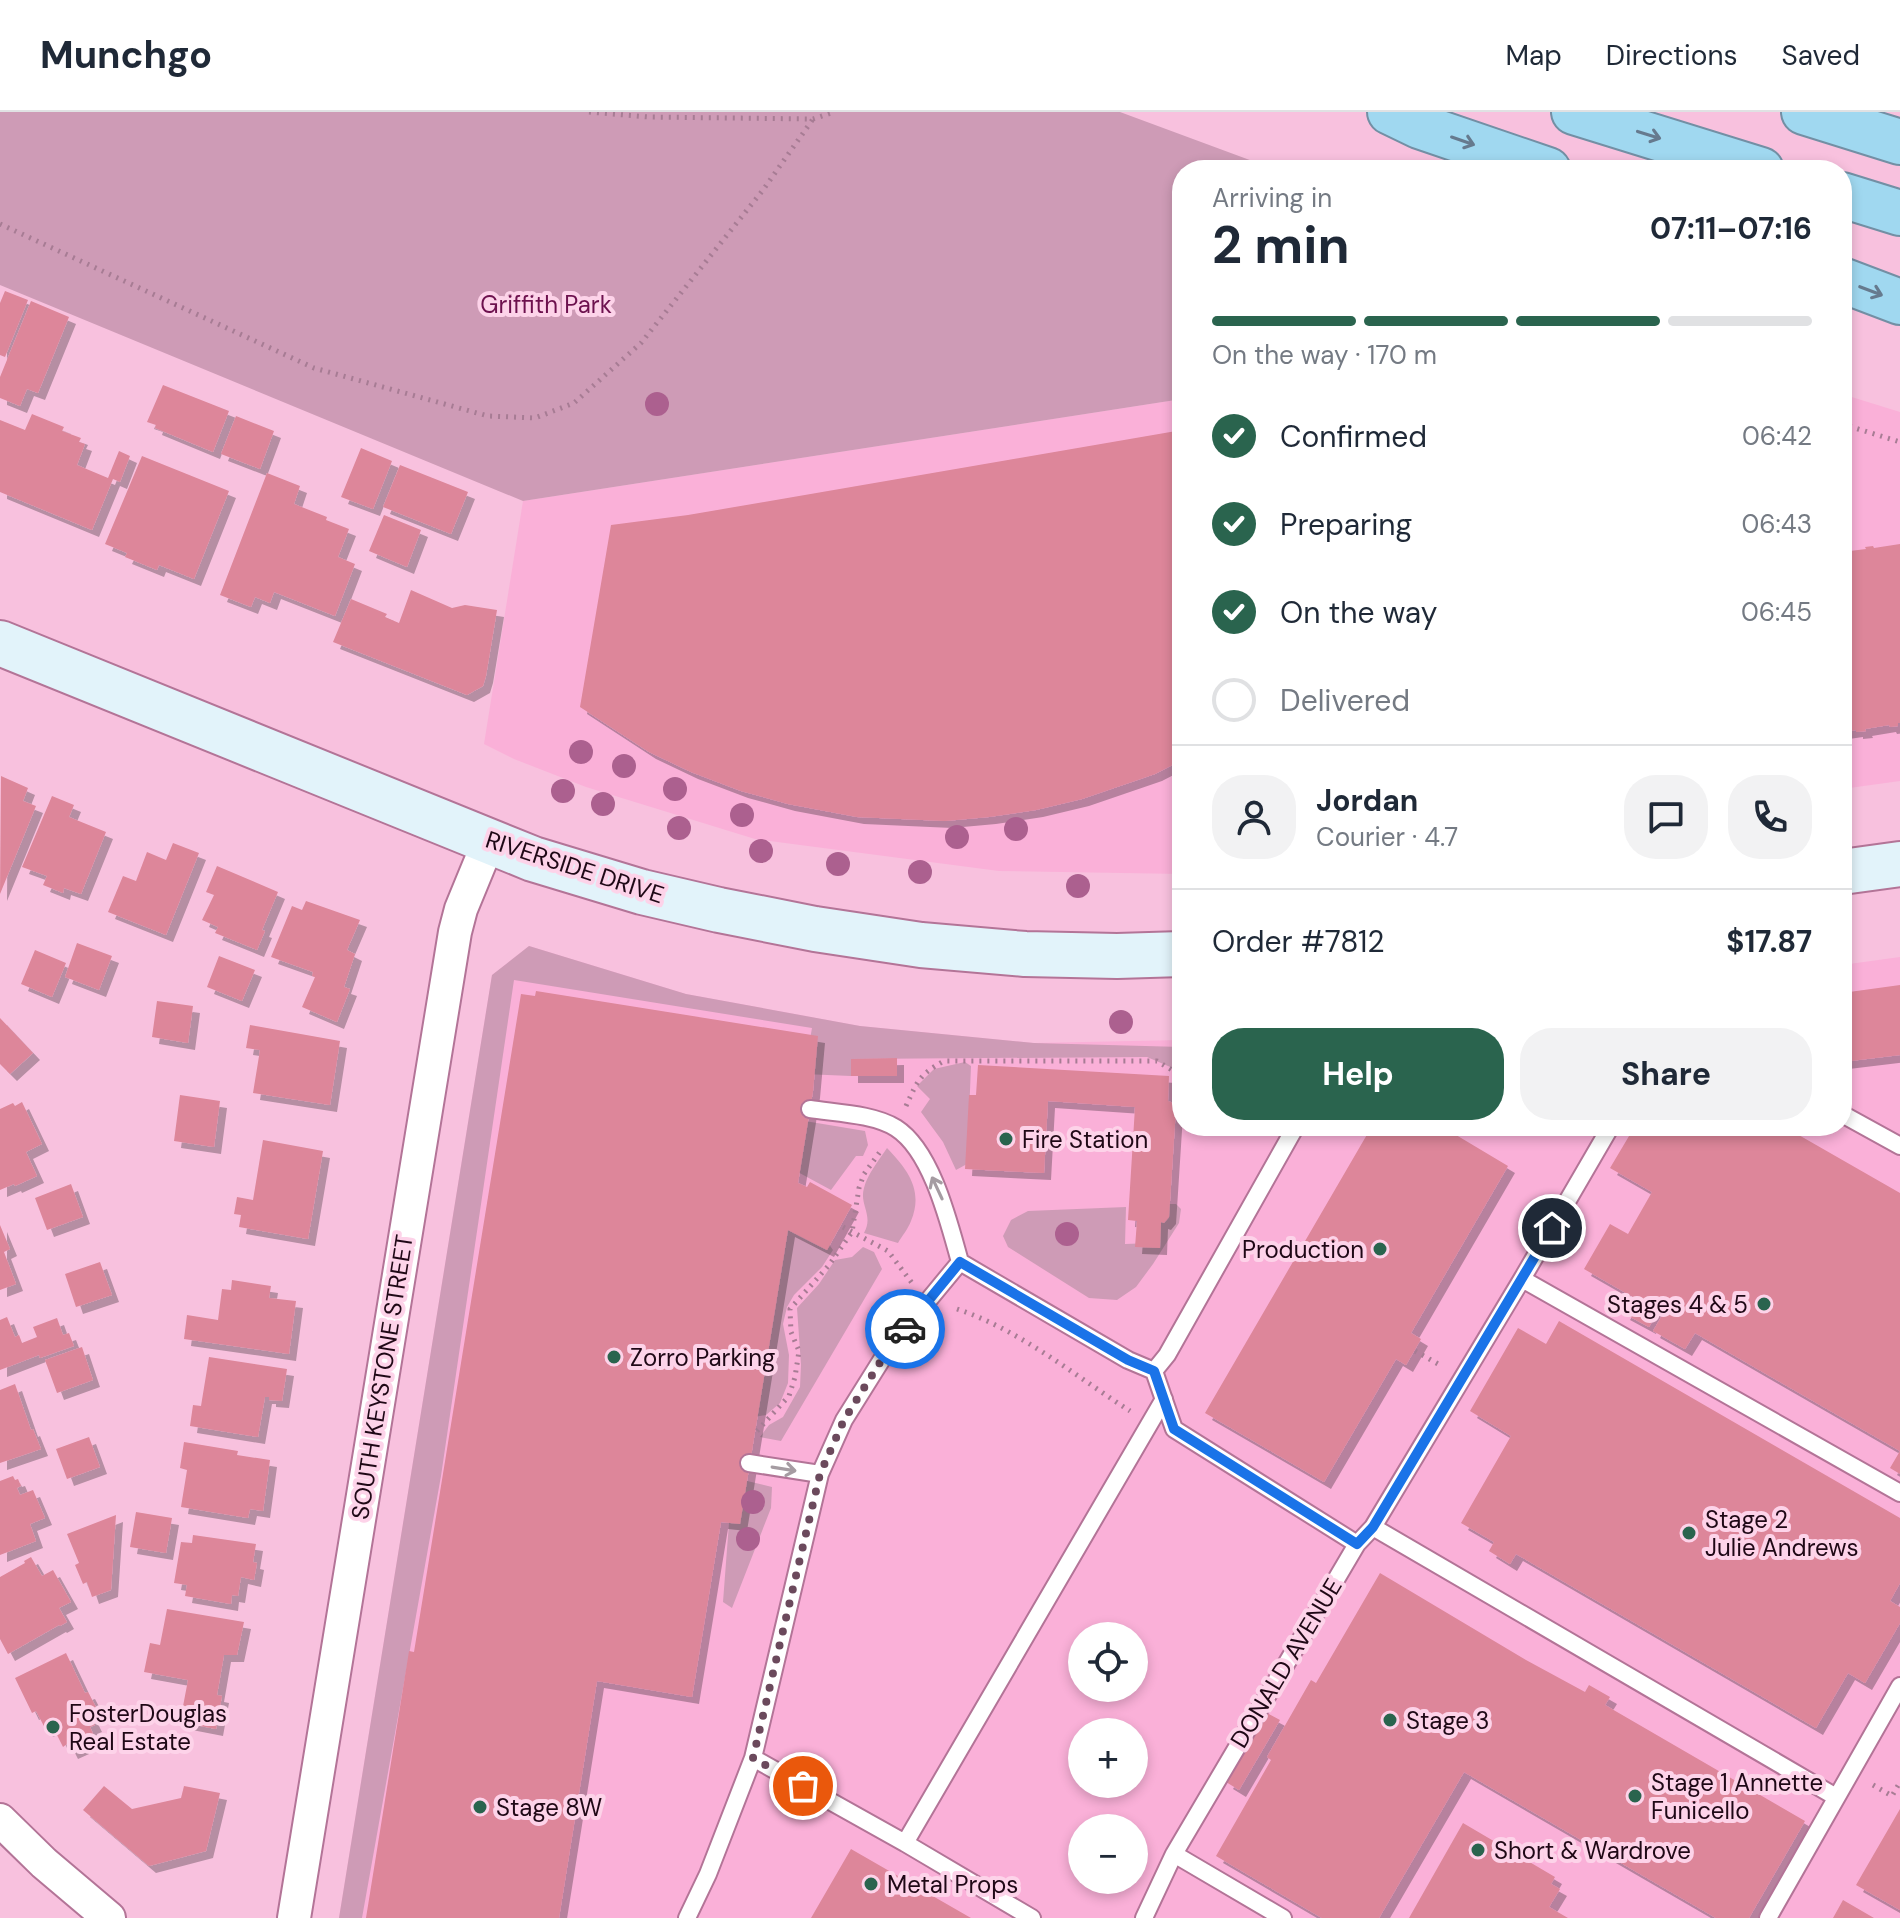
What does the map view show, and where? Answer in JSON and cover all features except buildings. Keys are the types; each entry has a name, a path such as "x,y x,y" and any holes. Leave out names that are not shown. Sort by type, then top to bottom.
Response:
{"highway":[{"path":"1390,112 1419,126 1519,160"},
{"path":"1574,112 1729,160"},
{"path":"1804,112 1900,142"},
{"path":"1852,198 1900,213"},
{"path":"1852,284 1900,302"}],"main road":[{"name":"RIVERSIDE DRIVE","path":"0,643 533,859 630,889 815,929 921,945 1025,954 1172,954"},
{"path":"1852,871 1900,864"}],"street":[{"name":"SOUTH KEYSTONE STREET","path":"294,1918 455,932 461,909 489,841"},
{"path":"0,1820 44,1863 109,1918"}],"lane":[{"path":"810,1109 870,1118 896,1128 915,1146 940,1194 960,1262 1128,1360 1154,1371 1174,1429 1357,1544"},
{"path":"1852,1120 1900,1146"},
{"path":"1154,1371 1167,1355 1290,1136"},
{"name":"DONALD AVENUE","path":"1144,1918 1174,1854 1357,1544 1373,1527 1605,1136"},
{"path":"687,1918 708,1874 753,1758 820,1474 844,1420 889,1348 960,1262"},
{"path":"1522,1279 1900,1493"},
{"path":"905,1843 1164,1399"},
{"path":"749,1463 820,1474"},
{"path":"1373,1527 1836,1797"},
{"path":"1768,1918 1900,1686"},
{"path":"753,1758 1032,1918"},
{"path":"1174,1854 1283,1918"}],"path":[{"path":"589,112 649,117 813,119 834,112"},
{"path":"0,224 314,368 488,416 535,418 574,403 641,343 763,190 813,119"},
{"path":"1852,427 1900,442"},
{"path":"843,1227 888,1251 926,1302 938,1311 957,1309 987,1321 1060,1363 1149,1423"}],"shaded area":[{"path":"1852,397 1900,412 1900,781 1852,788"},
{"path":"1172,401 1172,874 999,871 755,839 586,787 484,744 523,501"},
{"path":"529,946 686,994 860,1026 1034,1043 1172,1040 1172,1136 1852,1136 1852,964 1900,957 1900,1918 339,1918 492,975"}],"green space":[{"name":"Griffith Park","path":"0,112 1120,112 1250,160 1172,160 1172,401 523,501 0,285"},
{"path":"529,946 686,994 860,1026 1034,1043 1172,1047 1172,1068 1147,1057 852,1059 851,1076 804,1074 812,1028 514,980 441,1476 362,1918 339,1918 492,975"},
{"path":"965,1062 971,1066 967,1164 956,1170 943,1142 921,1112 930,1099 917,1086 934,1069"},
{"path":"799,1120 865,1131 868,1145 863,1156 856,1156 831,1190 794,1170"},
{"path":"887,1148 907,1172 916,1199 911,1221 898,1243 864,1233 868,1221 863,1200 864,1188"},
{"path":"1166,1204 1176,1204 1181,1209 1179,1223 1136,1287 1117,1300 1089,1298 1008,1247 1003,1236 1011,1220 1028,1211 1126,1207 1125,1244 1153,1243"},
{"path":"787,1217 826,1240 833,1250 787,1307 783,1324 789,1355 788,1383 780,1403 766,1415 749,1418"},
{"path":"863,1247 874,1252 882,1269 781,1441 760,1437 769,1425 783,1417 800,1387 797,1308 835,1260 852,1257"},
{"path":"739,1479 772,1487 771,1508 732,1608 723,1602 729,1523"}],"way so far":[{"path":"803,1786 753,1758 820,1474 844,1420 889,1348 905,1329"}],"place":[{"name":"Fire Station","path":"1006,1139"},
{"name":"Production","path":"1380,1249"},
{"name":"Stages 4 & 5","path":"1764,1304"},
{"name":"Zorro Parking","path":"614,1357"},
{"name":"Stage 2 Julie Andrews","path":"1689,1533"},
{"name":"Stage 3","path":"1390,1720"},
{"name":"FosterDouglas Real Estate","path":"53,1727"},
{"name":"Stage 1 Annette Funicello","path":"1635,1796"},
{"name":"Stage 8W","path":"480,1807"},
{"name":"Short & Wardrove","path":"1478,1850"},
{"name":"Metal Props","path":"871,1884"}],"route":[{"path":"905,1329 960,1262 1128,1360 1154,1371 1174,1429 1357,1544 1373,1527 1552,1228"}]}
